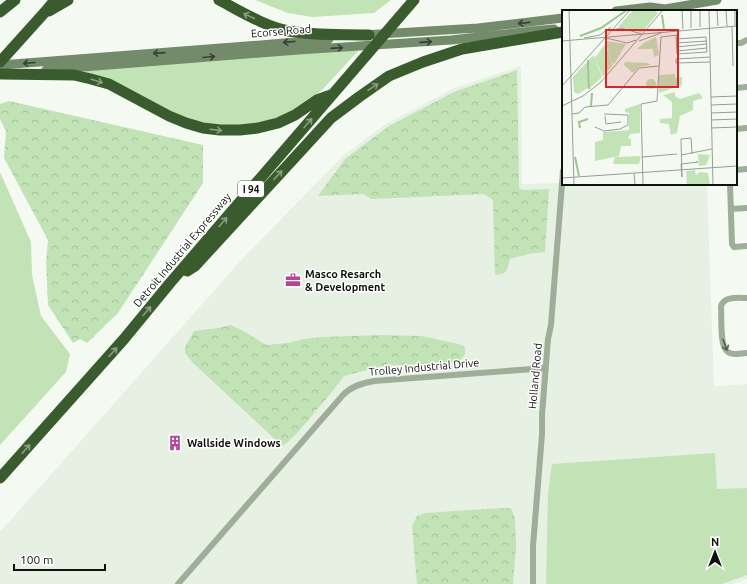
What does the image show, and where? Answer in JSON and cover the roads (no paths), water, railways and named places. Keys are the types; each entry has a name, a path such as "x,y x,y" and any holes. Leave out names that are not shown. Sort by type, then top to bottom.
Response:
{"highway":[{"path":"0,12 15,0"},
{"path":"55,0 16,44 1,69 74,75 91,79 108,84 169,116 186,123 203,128 220,130 252,129 278,123 295,115 317,100 332,95"},
{"path":"45,12 68,0"},
{"path":"219,0 247,15 288,31 369,35"},
{"name":"Detroit Industrial Expressway","path":"0,478 124,339 170,283 411,3"},
{"path":"170,283 195,266 331,118 359,96 389,76 423,62 462,49 562,32"}],"main road":[{"path":"624,10 650,7 663,10 717,0"},
{"name":"Ecorse Road","path":"1,69 369,35 478,28 562,18"},
{"name":"Ecorse Road","path":"1,69 451,40 562,28"}],"street":[{"path":"737,43 747,40"},
{"path":"737,88 747,87"},
{"path":"737,129 747,128"},
{"path":"737,170 747,169"},
{"name":"Holland Road","path":"533,584 533,546 542,434 542,416 562,184"},
{"path":"730,185 732,244 734,247 747,246"},
{"path":"731,209 747,208"},
{"path":"747,298 728,299 724,301 721,306 722,335 727,352 731,354 747,353"},
{"name":"Trolley Industrial Drive","path":"178,584 343,395 352,387 374,381 546,368"}],"place":[{"name":"Masco Resarch & Development","path":"293,280"},
{"name":"Wallside Windows","path":"175,443"}]}
